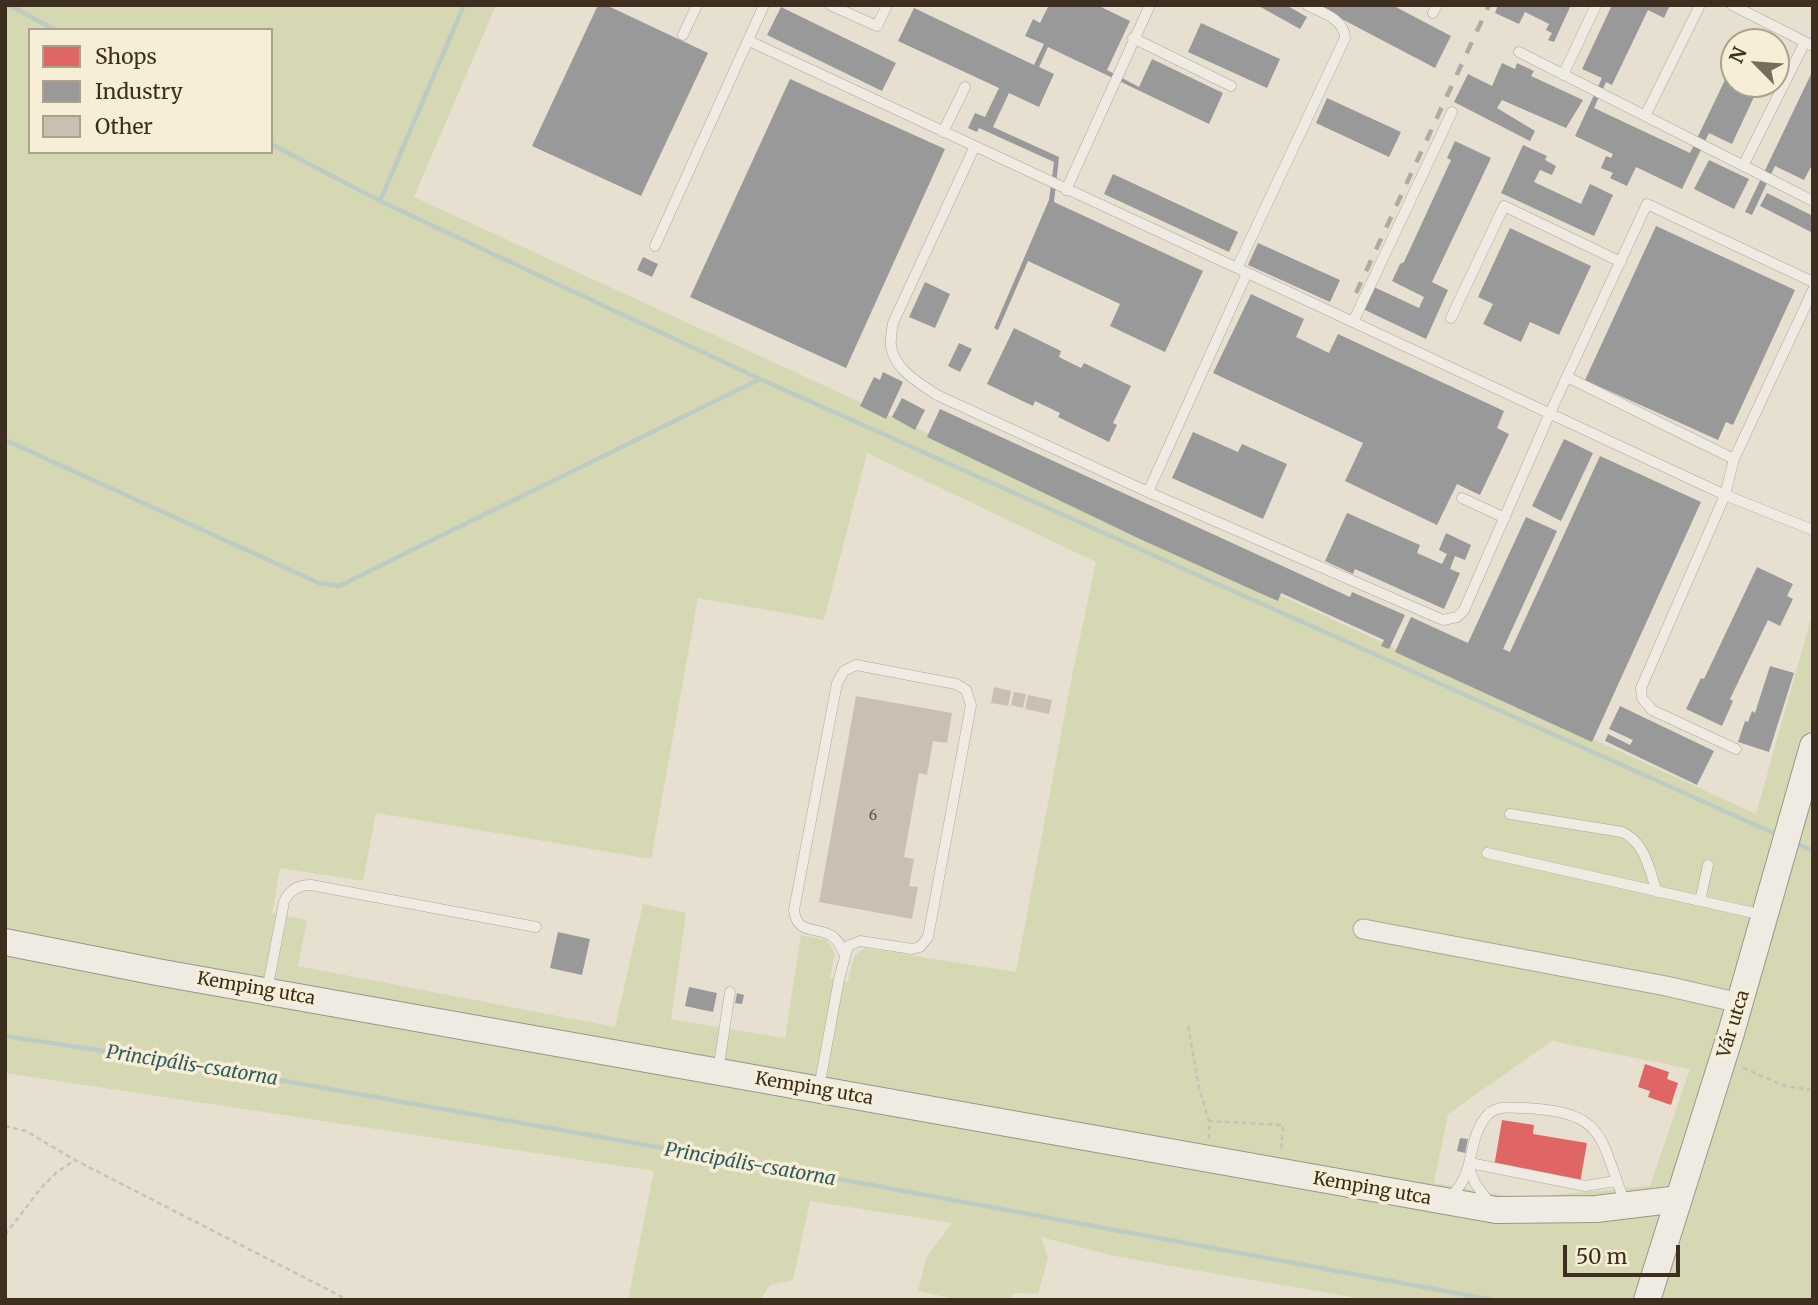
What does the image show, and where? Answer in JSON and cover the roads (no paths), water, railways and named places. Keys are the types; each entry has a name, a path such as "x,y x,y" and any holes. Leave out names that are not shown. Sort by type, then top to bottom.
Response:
{"main road":[{"name":"Vár utca","path":"1647,1300 1740,1003 1813,746"},
{"name":"Kemping utca","path":"5,942 1496,1210 1626,1207 1679,1199"}],"street":[{"path":"1363,929 1666,986 1740,1003"}],"lane":[{"path":"683,35 697,5"},
{"path":"830,5 877,26 887,5"},
{"path":"1066,190 1150,5"},
{"path":"1148,492 1345,38 1337,21 1307,5"},
{"path":"1563,75 1596,5"},
{"path":"1645,116 1700,5"},
{"path":"1732,5 1748,9 1809,44 1743,166"},
{"path":"655,246 763,6"},
{"path":"1133,38 1230,86"},
{"path":"749,41 1725,495 1813,530"},
{"path":"1519,52 1813,201"},
{"path":"943,132 965,87"},
{"path":"1353,322 1452,112"},
{"path":"975,146 893,323 891,345 897,363 916,381 937,395 1148,492 1443,620 1457,617 1464,610 1550,413 1647,204 1813,282"},
{"path":"1451,318 1504,206 1621,262"},
{"path":"1736,749 1652,710 1644,703 1642,683 1725,495 1734,459 1813,290"},
{"path":"1567,377 1734,459"},
{"path":"1462,498 1505,518"},
{"path":"818,1090 844,954 848,946 855,942 912,949 920,947 928,937 971,705 966,690 956,684 856,665 844,671 837,683 794,910 796,919 803,927 830,934 838,939 844,954"},
{"path":"1510,814 1622,832 1633,837 1640,845 1657,892"},
{"path":"1487,853 1765,916"},
{"path":"1700,901 1709,865"},
{"path":"267,991 284,902 290,892 299,887 311,886 536,927"},
{"path":"718,1072 730,992"},
{"path":"1444,1202 1461,1186 1485,1118 1495,1109 1543,1109 1577,1117 1600,1135 1626,1207"},
{"path":"1470,1166 1585,1186 1616,1181"},
{"path":"1470,1166 1475,1183 1496,1210"}],"waterway":[{"path":"9,5 51,28"},
{"path":"380,201 464,5"},
{"path":"273,145 380,201 760,379 1778,835"},
{"path":"5,440 319,583 339,586 760,379"},
{"path":"1796,843 1813,851"},
{"name":"Principális-csatorna","path":"5,1036 183,1063 866,1184 1494,1300"}],"railway":[{"path":"1356,293 1489,5"}]}
